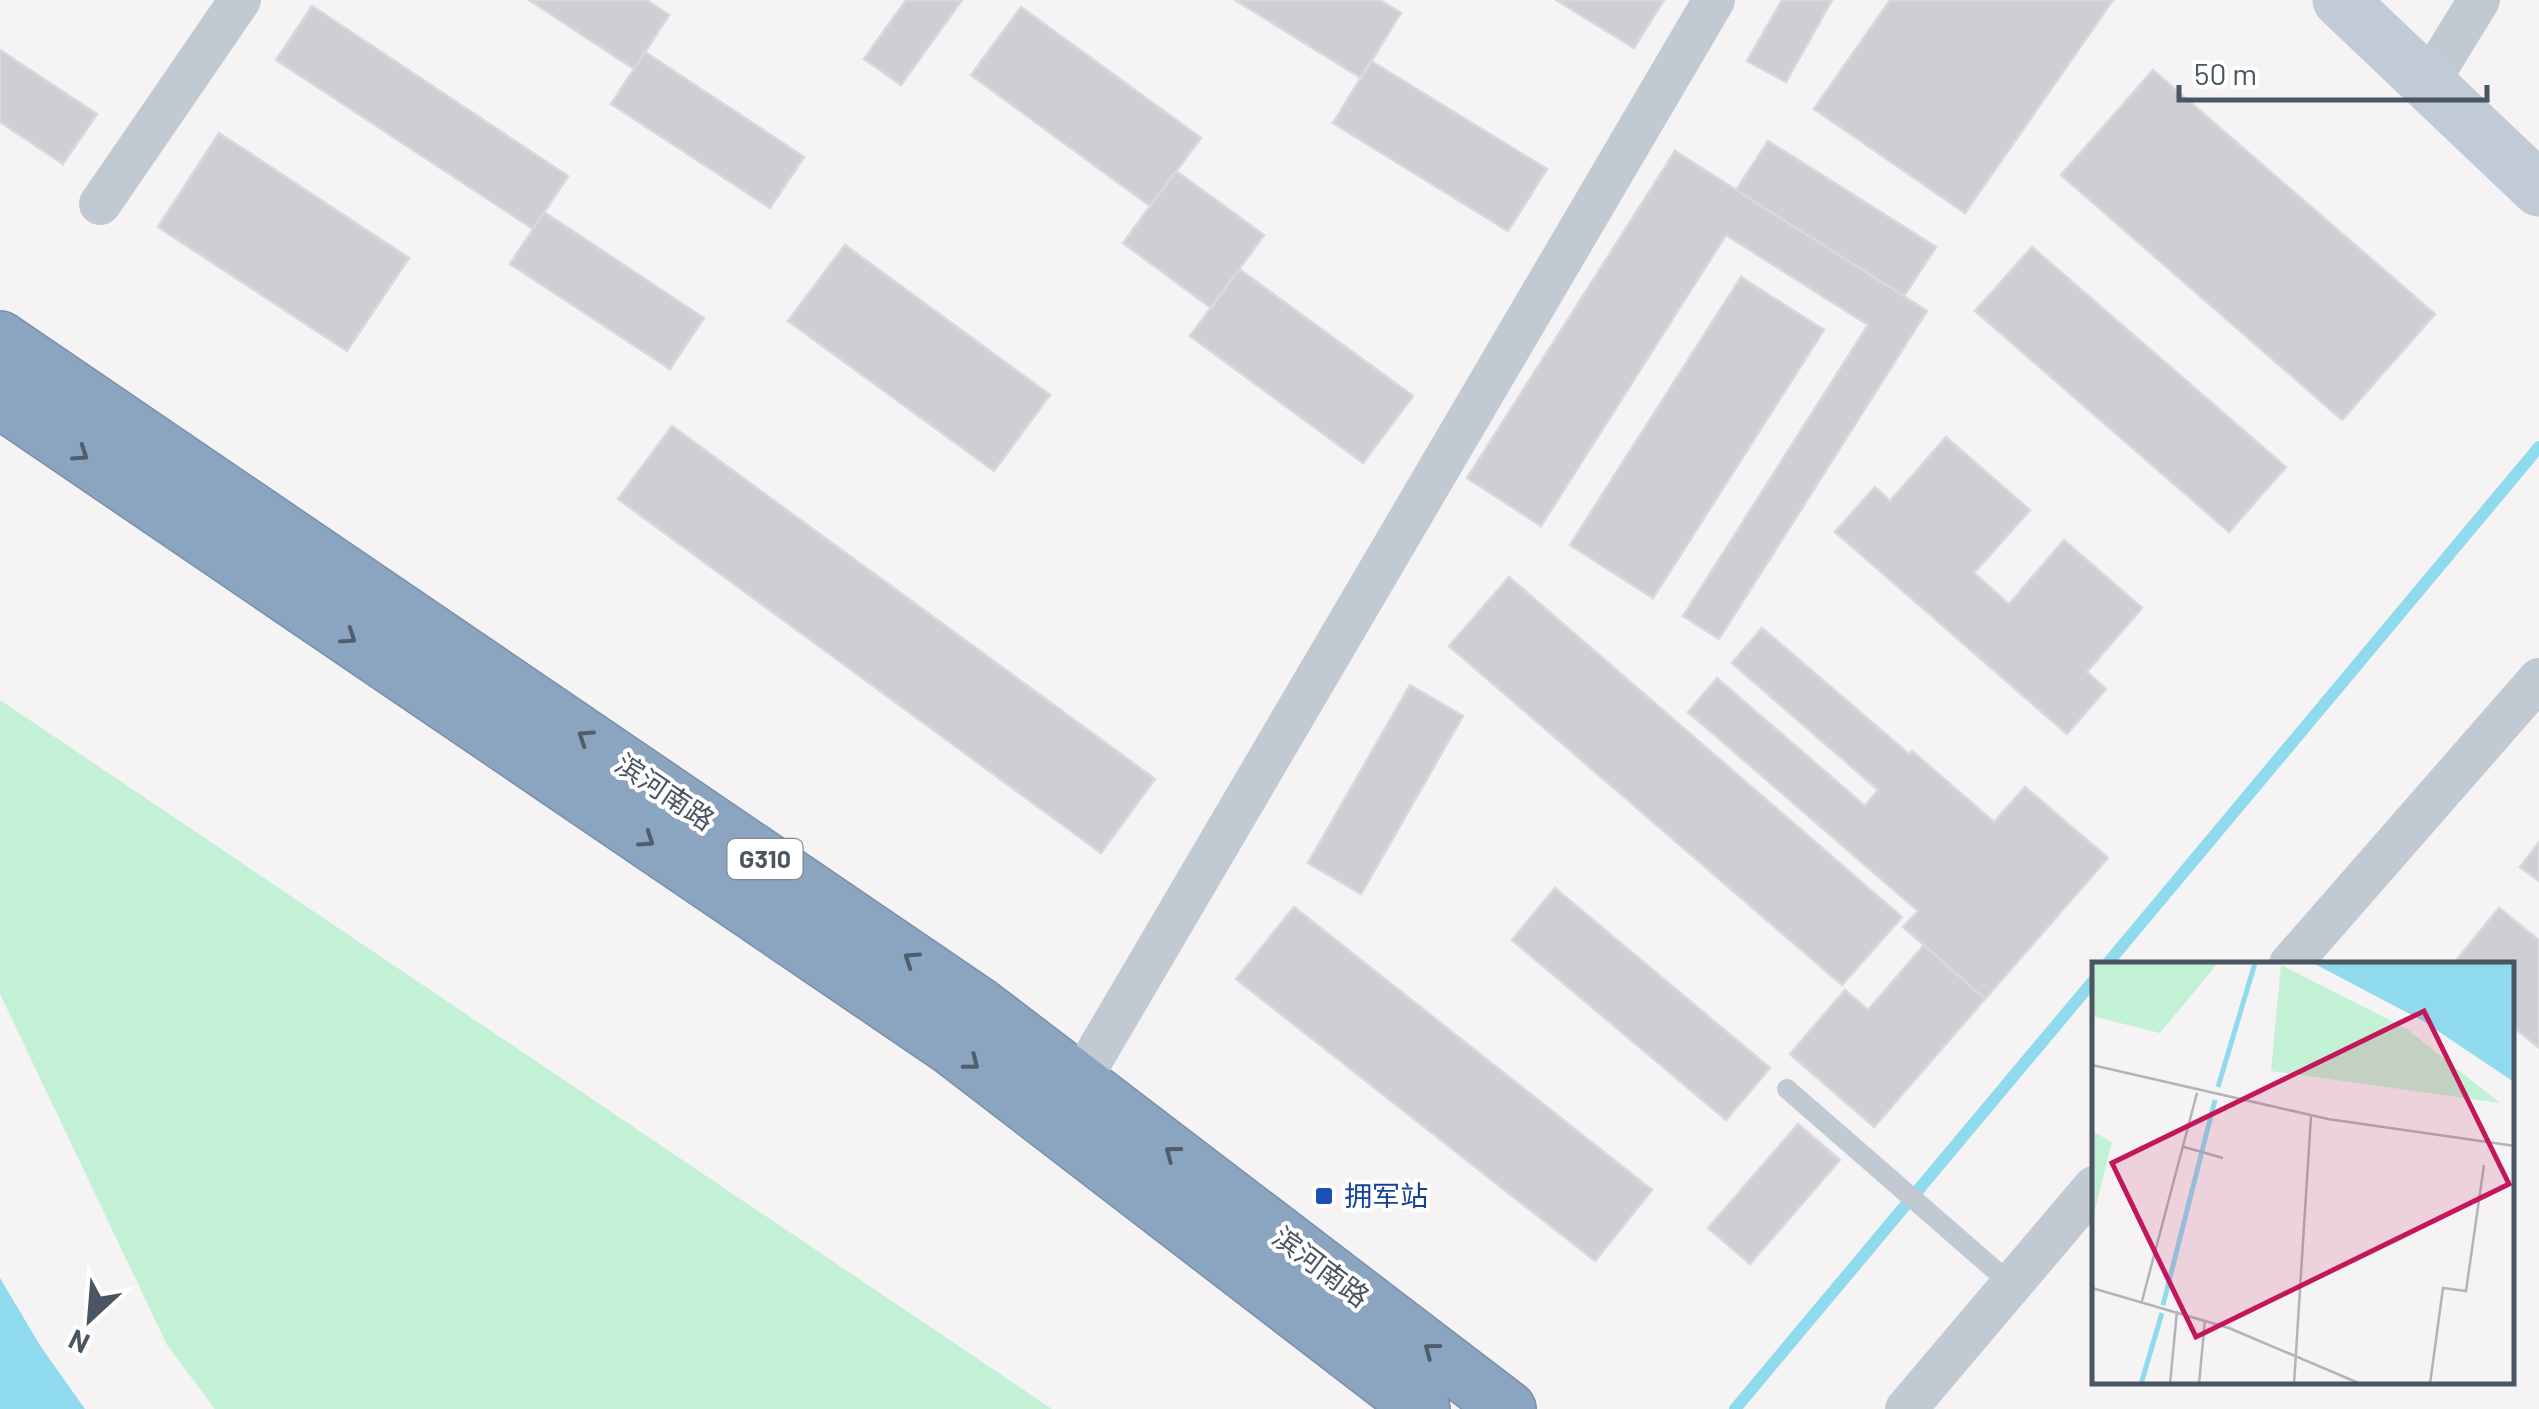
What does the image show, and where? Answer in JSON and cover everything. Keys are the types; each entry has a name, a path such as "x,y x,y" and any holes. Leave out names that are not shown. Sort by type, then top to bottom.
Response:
{"highway":[{"name":"滨河南路","path":"0,339 980,1006 1508,1409"},
{"name":"滨河南路","path":"0,400 950,1047 1422,1409"}],"main road":[{"path":"2340,0 2539,189"}],"street":[{"path":"100,204 240,0"},
{"path":"1079,1082 1714,0"},
{"path":"2428,84 2479,0"},
{"path":"2292,962 2539,680"},
{"path":"1906,1409 2092,1189"}],"lane":[{"path":"1788,1088 2011,1284"}],"green space":[{"path":"0,700 1052,1409 215,1409 167,1345 0,994"}],"water":[{"path":"0,1278 41,1347 85,1409 0,1409"}],"building":[{"path":"529,0 647,0 669,15 634,69"},
{"path":"906,0 962,0 901,85 864,59"},
{"path":"1235,0 1380,0 1401,13 1361,78"},
{"path":"1556,0 1664,0 1634,48"},
{"path":"1782,0 1832,0 1786,82 1747,61"},
{"path":"1890,0 2113,0 1965,213 1814,109"},
{"path":"312,6 568,176 533,229 276,60"},
{"path":"1021,7 1201,138 1150,206 971,75"},
{"path":"0,50 97,114 63,164 0,122"},
{"path":"645,52 804,157 770,208 611,104"},
{"path":"1371,61 1547,169 1508,231 1333,123"},
{"path":"2153,70 2435,314 2342,420 2061,175"},
{"path":"219,133 409,258 347,351 158,227"},
{"path":"1768,141 1936,247 1904,296 1736,190"},
{"path":"1675,151 1927,311 1719,639 1683,616 1868,325 1726,235 1541,526 1467,478"},
{"path":"1176,171 1264,235 1211,308 1123,243"},
{"path":"544,212 704,318 670,369 510,264"},
{"path":"845,245 1050,395 994,471 788,321"},
{"path":"2032,247 2286,467 2229,532 1975,311"},
{"path":"1239,269 1413,396 1363,463 1190,336"},
{"path":"1741,277 1824,330 1653,598 1570,545"},
{"path":"672,426 1155,779 1101,853 618,499"},
{"path":"1946,437 2030,510 1974,573 2009,604 2064,540 2142,608 2087,672 2106,689 2067,734 1835,532 1875,487 1890,501"},
{"path":"1509,577 1902,917 1842,985 1449,646"},
{"path":"1762,628 1994,822 2025,787 2108,858 1985,999 1903,927 1918,911 1688,712 1717,678 1865,806 1878,790 1732,663"},
{"path":"1410,685 1463,716 1361,894 1308,863"},
{"path":"2539,842 2539,881 2520,867"},
{"path":"1555,888 1770,1068 1726,1120 1512,940"},
{"path":"1294,907 1652,1190 1595,1261 1236,979"},
{"path":"2499,908 2539,940 2539,1048 2514,1028 2514,962 2455,962"},
{"path":"1924,945 1985,999 1874,1127 1790,1054 1845,990 1868,1010"},
{"path":"1798,1124 1840,1160 1750,1264 1708,1228"}],"waterway":[{"path":"2109,962 2539,447"},
{"path":"1735,1409 2092,982"}],"place":[{"name":"拥军站","path":"1324,1196"}]}
